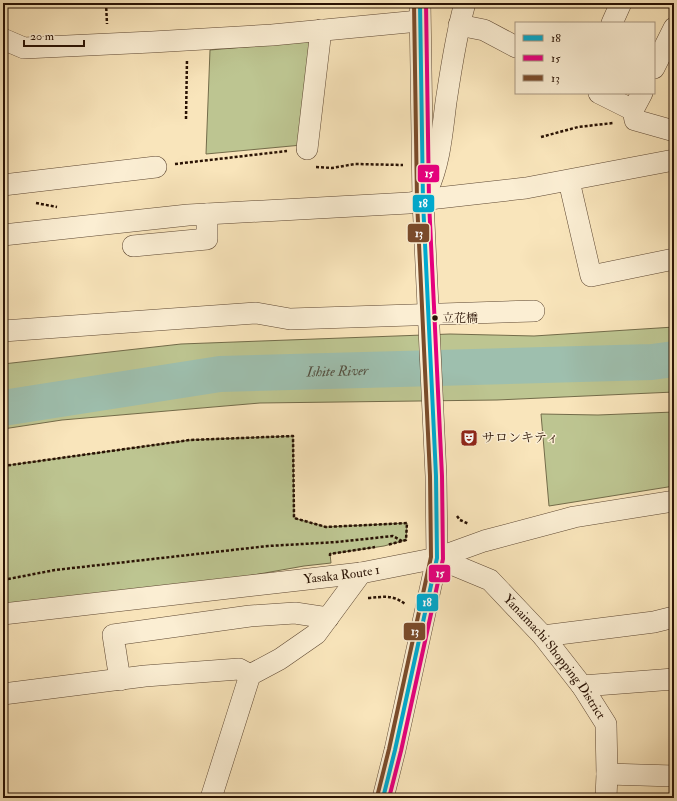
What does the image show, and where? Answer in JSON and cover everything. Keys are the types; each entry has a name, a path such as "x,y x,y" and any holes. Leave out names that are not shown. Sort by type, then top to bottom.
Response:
{"street":[{"path":"423,201 433,178 440,151 459,25 465,3"},
{"path":"612,22 621,3"},
{"path":"3,39 24,48 272,35 321,30 420,12 423,201 434,422 437,558 383,798"},
{"path":"459,25 484,30 515,46"},
{"path":"655,66 674,28"},
{"path":"308,149 321,30"},
{"path":"602,94 637,108 674,131"},
{"path":"3,234 207,214 409,203 438,198 526,188 674,160"},
{"path":"3,185 156,167"},
{"path":"569,181 591,276 674,259"},
{"path":"133,246 207,239 207,214"},
{"path":"3,331 256,313 290,319 428,318 534,311"},
{"name":"Yasaka Route 1","path":"3,614 361,573 437,558 484,541 574,517 674,501"},
{"name":"Yanaimachi Shopping District","path":"437,558 490,580 543,636 582,686 606,724 606,798"},
{"path":"211,798 250,675 280,659 316,634 361,573"},
{"path":"120,680 113,635 250,616 295,613 328,618"},
{"path":"543,636 654,622 674,617"},
{"path":"3,694 145,676 239,669 250,675"},
{"path":"582,686 674,679"},
{"path":"607,774 674,776"}],"path":[{"path":"186,119 188,40"},
{"path":"541,137 637,108"},
{"path":"156,167 195,161 308,149 307,157 310,165 315,167 332,168 355,164 407,165"},
{"path":"31,201 60,208 72,214 79,226"},
{"path":"3,466 190,440 293,436 294,518 326,527 407,523 406,540"},
{"path":"3,580 55,570 268,546 337,542 393,536 408,545"},
{"path":"343,598 388,597 397,598 407,606 426,607"}],"green space":[{"path":"314,41 302,145 206,154 210,50"},
{"path":"674,327 674,392 497,400 260,403 62,420 3,429 3,364 181,344 450,334 534,336"},
{"path":"674,412 674,486 549,506 541,414 598,415"},
{"path":"293,436 294,518 326,527 407,523 406,540 384,546 330,554 331,563 304,566 186,587 3,605 3,466 190,440"}],"waterway":[{"name":"Ishite River","path":"3,408 220,374 652,362 674,359"}],"transit line":[{"name":"13","path":"377,797 431,557 430,476 417,201 414,3"},
{"name":"18","path":"383,798 437,558 436,476 423,201 420,3"},
{"name":"15","path":"389,798 401,751 443,559 442,476 429,201 426,3"}],"place":[{"name":"立花橋","path":"435,318"},
{"name":"サロンキティ","path":"469,438"}]}
